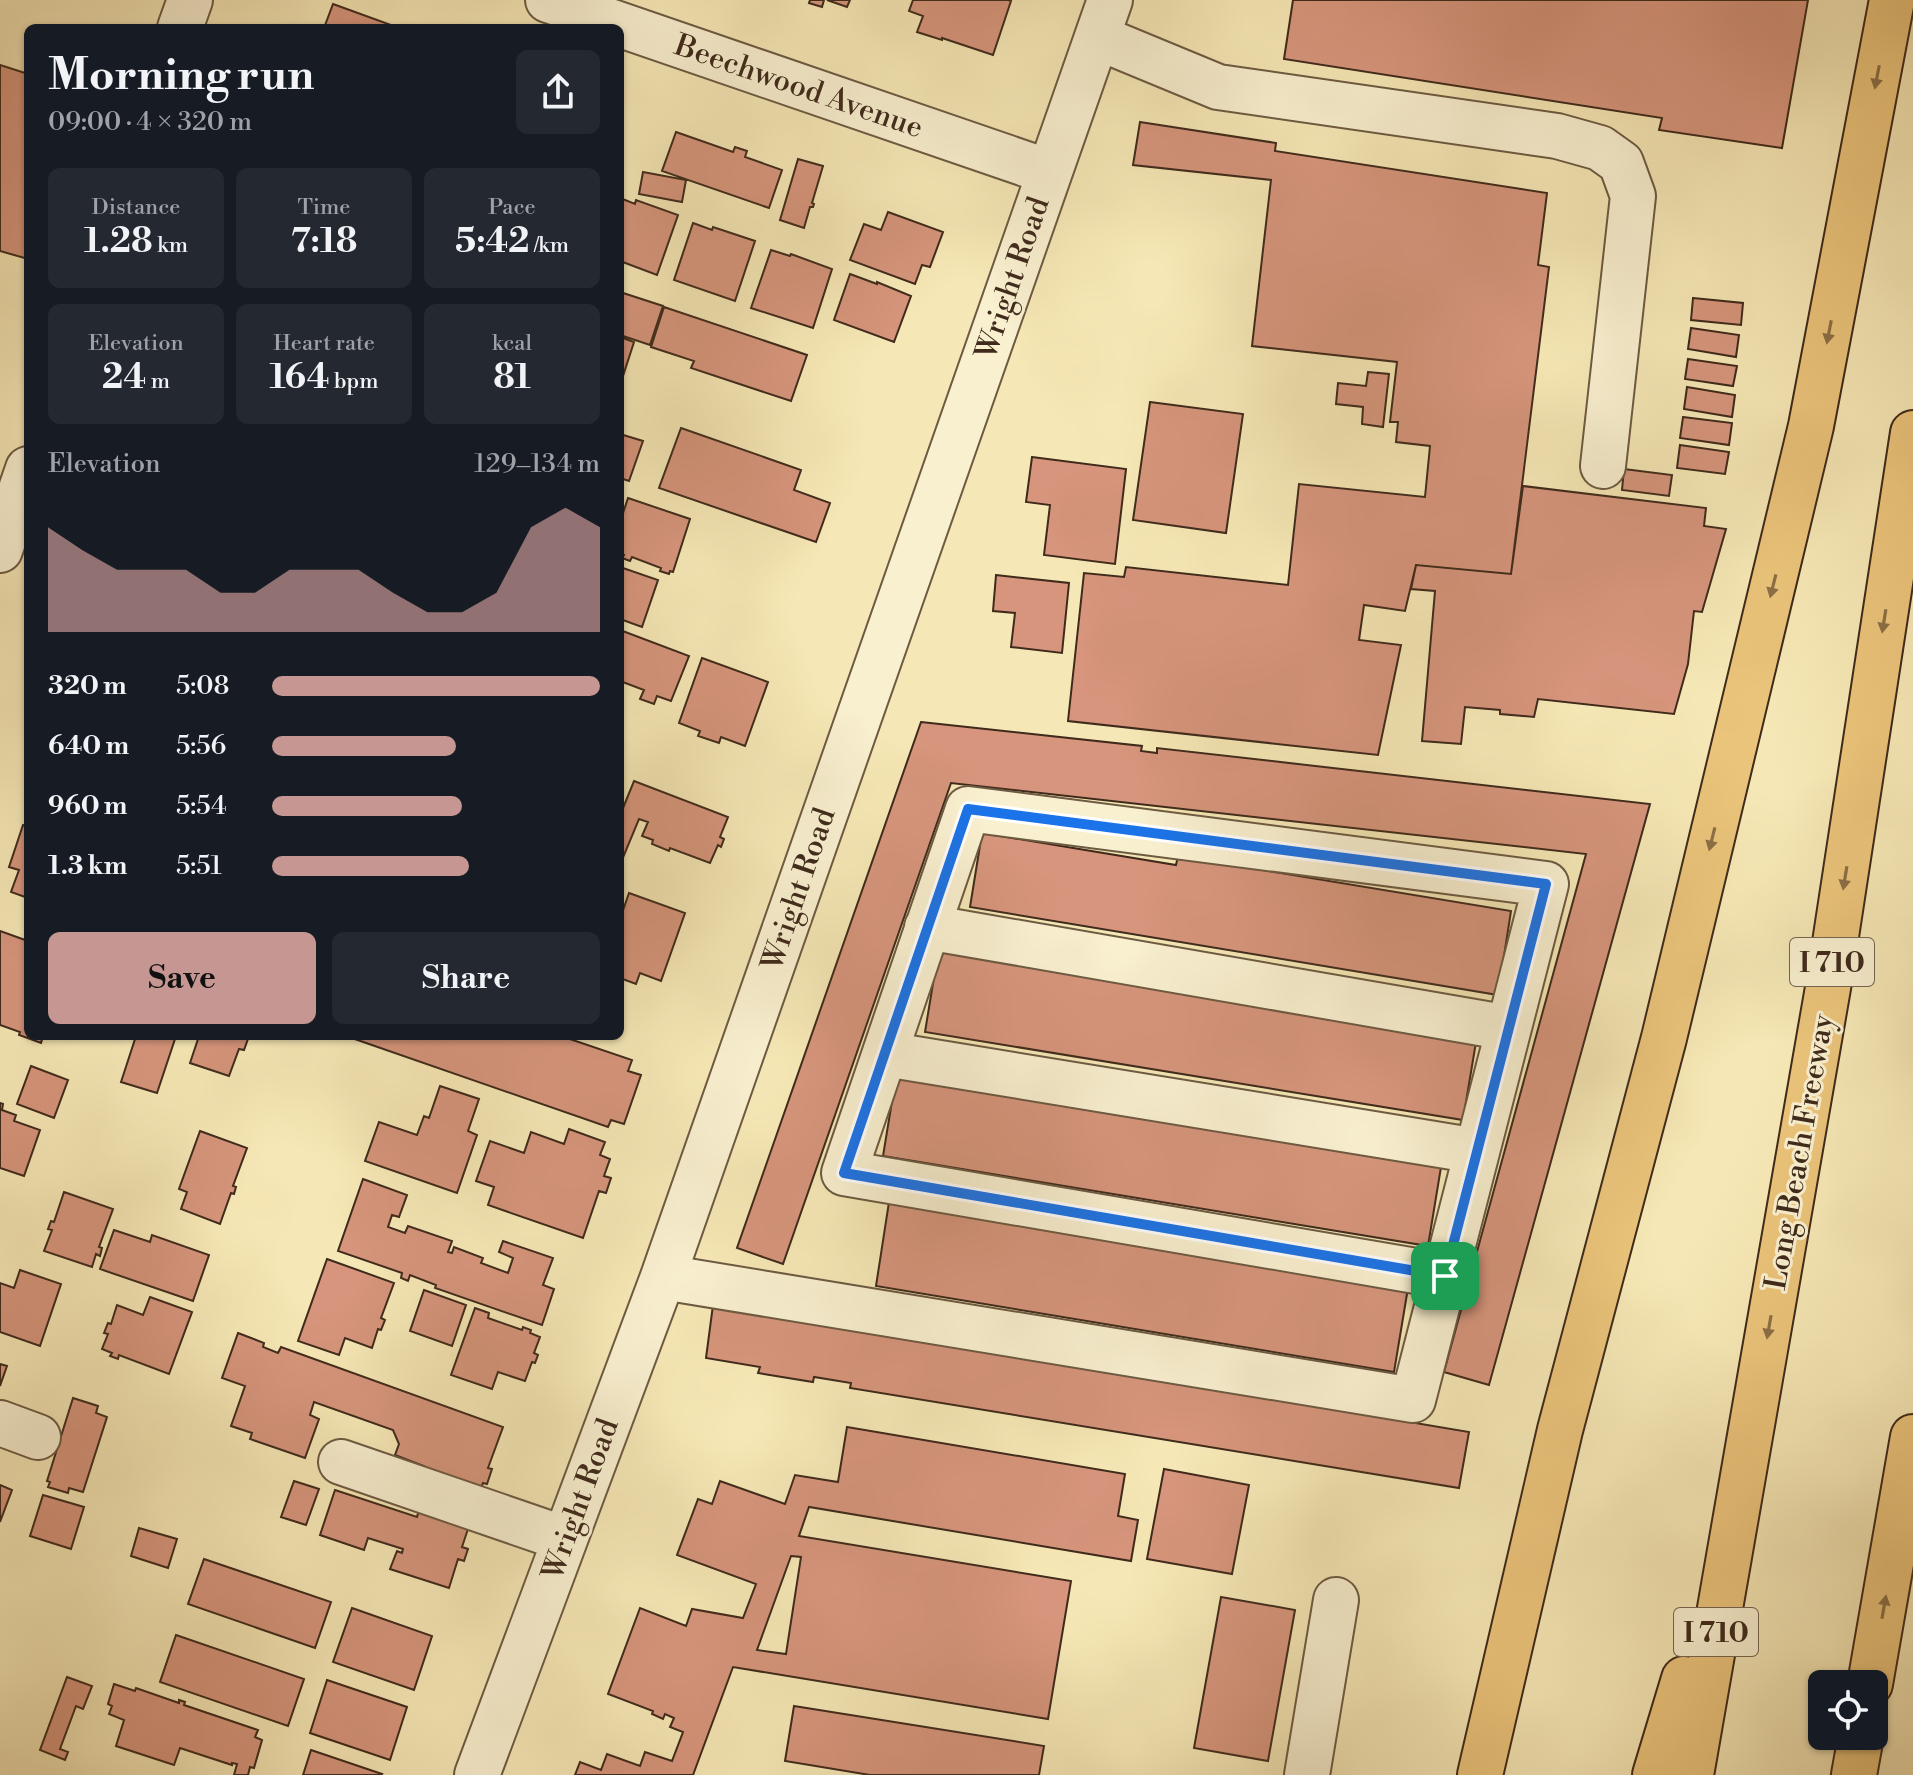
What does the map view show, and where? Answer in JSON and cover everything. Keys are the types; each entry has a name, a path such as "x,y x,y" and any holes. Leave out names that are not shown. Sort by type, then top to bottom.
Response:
{"highway":[{"path":"1480,1775 1560,1430 1664,1038 1811,426 1892,0"},
{"name":"Long Beach Freeway","path":"1691,1775 1829,982 1913,433"},
{"path":"1872,1670 1913,1437"},
{"path":"1655,1775 1740,1489"},
{"path":"1854,1775 1858,1750"}],"street":[{"path":"181,24 190,0"},
{"name":"Beechwood Avenue","path":"548,0 618,24"},
{"path":"1103,18 1218,87 1557,136 1600,148 1621,163 1633,196 1603,466"},
{"name":"Wright Road","path":"477,1775 663,1277 1103,18"},
{"name":"Beechwood Avenue","path":"624,26 1049,172"},
{"path":"0,550 24,481"},
{"path":"663,1277 1413,1400 1445,1276 1477,1151 1546,884 968,809 844,1173 1445,1276"},
{"path":"927,927 1509,1028"},
{"path":"885,1054 1477,1151"},
{"path":"341,1462 565,1539"},
{"path":"1307,1775 1336,1600"}],"building":[{"path":"810,0 824,0 822,7 809,3"},
{"path":"827,0 850,0 847,7"},
{"path":"913,0 1011,1 993,55 917,32 923,16 909,11"},
{"path":"1293,0 1808,0 1782,148 1659,130 1662,118 1284,59"},
{"path":"333,4 388,24 326,24"},
{"path":"0,65 24,73 24,258 0,251"},
{"path":"1140,122 1276,143 1275,151 1547,193 1538,265 1549,267 1511,574 1416,565 1405,611 1364,605 1359,640 1401,645 1378,755 1068,721 1084,573 1124,577 1126,567 1288,585 1299,484 1425,497 1430,446 1396,442 1398,422 1390,422 1397,362 1252,346 1271,180 1133,165"},
{"path":"676,132 733,152 735,147 747,151 745,157 782,170 769,208 662,171"},
{"path":"798,159 823,166 814,204 810,207 804,228 780,220"},
{"path":"643,172 686,180 682,202 639,194"},
{"path":"624,200 635,204 636,200 678,215 657,275 624,263"},
{"path":"888,212 943,232 930,267 922,265 915,284 850,260 864,224 881,230"},
{"path":"693,223 755,241 735,301 674,280"},
{"path":"771,250 832,269 813,328 751,308"},
{"path":"850,274 911,296 894,342 834,320"},
{"path":"624,293 663,306 650,345 624,336"},
{"path":"1693,298 1743,303 1741,325 1691,320"},
{"path":"664,307 807,355 791,401 691,368 694,361 651,347"},
{"path":"1691,328 1739,335 1736,357 1688,349"},
{"path":"624,338 634,342 624,373"},
{"path":"1688,359 1737,366 1733,386 1685,379"},
{"path":"1368,372 1389,374 1383,427 1362,424 1363,407 1336,404 1338,383 1366,386"},
{"path":"1687,387 1735,395 1732,417 1684,409"},
{"path":"1150,402 1243,414 1226,533 1133,520"},
{"path":"1683,417 1732,423 1729,445 1680,438"},
{"path":"681,428 801,470 794,490 830,503 816,542 659,488"},
{"path":"624,435 643,441 629,481 624,479"},
{"path":"1680,445 1729,452 1725,474 1677,468"},
{"path":"1032,457 1126,469 1115,564 1044,555 1050,505 1026,502"},
{"path":"1624,469 1672,475 1669,496 1622,490"},
{"path":"1523,486 1706,508 1704,526 1726,529 1702,612 1694,611 1688,664 1674,714 1538,699 1534,717 1465,707 1461,744 1422,741 1435,591 1411,589 1416,565 1511,574"},
{"path":"628,498 690,519 673,572 660,571 661,568 632,557 630,561 624,559 624,510"},
{"path":"624,568 658,580 642,627 624,620"},
{"path":"996,575 1069,583 1062,653 1011,647 1015,613 993,611"},
{"path":"624,632 689,656 671,701 657,696 654,704 640,699 644,690 624,682"},
{"path":"702,658 768,682 745,746 721,737 719,743 698,736 700,731 679,723"},
{"path":"921,722 1142,746 1141,751 1157,753 1157,748 1650,804 1489,1385 1444,1372 1586,854 951,783 783,1264 737,1248"},
{"path":"634,781 728,817 720,837 724,839 721,847 718,845 710,863 670,848 669,851 642,836 648,822 639,819 624,855 624,806"},
{"path":"23,825 24,897 11,892 19,870 9,867"},
{"path":"982,833 1176,865 1178,856 1511,911 1498,995 970,907"},
{"path":"629,893 685,913 661,981 640,973 636,984 624,980 624,907"},
{"path":"0,931 24,940 24,1037 19,1035 20,1032 0,1025"},
{"path":"939,947 1477,1036 1463,1120 925,1032"},
{"path":"135,1040 175,1040 157,1093 121,1082"},
{"path":"198,1040 248,1040 244,1050 239,1049 229,1076 190,1063"},
{"path":"358,1040 573,1040 632,1060 628,1071 641,1075 624,1124 611,1120 608,1127"},
{"path":"31,1066 68,1080 54,1118 17,1104"},
{"path":"897,1071 1442,1161 1428,1246 883,1156"},
{"path":"440,1086 479,1099 468,1131 477,1135 457,1193 365,1161 379,1122 417,1135 424,1116 429,1118"},
{"path":"0,1103 3,1104 2,1110 16,1115 14,1121 40,1130 24,1176 0,1168"},
{"path":"569,1129 605,1142 600,1155 610,1159 604,1176 611,1178 606,1193 599,1191 583,1238 488,1205 494,1187 476,1181 490,1141 524,1153 531,1132 564,1144"},
{"path":"200,1131 247,1148 233,1186 236,1187 234,1194 231,1193 220,1224 181,1209 187,1192 179,1189"},
{"path":"363,1179 407,1195 399,1217 392,1215 388,1227 405,1233 408,1226 452,1241 448,1252 452,1253 454,1247 483,1258 481,1263 508,1273 513,1258 499,1252 503,1241 553,1258 543,1285 554,1289 542,1325 435,1288 436,1285 410,1275 408,1281 401,1278 402,1273 338,1251"},
{"path":"64,1192 113,1209 99,1247 102,1248 100,1256 96,1254 92,1267 44,1251 52,1230 48,1229 51,1221 54,1222"},
{"path":"889,1202 1408,1288 1394,1372 876,1286"},
{"path":"114,1230 150,1242 152,1235 209,1255 193,1301 100,1269"},
{"path":"327,1259 394,1283 381,1318 385,1320 381,1330 378,1329 372,1348 345,1338 339,1355 298,1341"},
{"path":"20,1270 61,1284 40,1346 0,1332 0,1283 14,1288"},
{"path":"424,1290 466,1305 452,1346 410,1331"},
{"path":"150,1297 192,1312 169,1374 119,1355 118,1359 102,1349 108,1334 104,1333 108,1323 111,1324 117,1305 143,1315"},
{"path":"713,1305 1469,1432 1459,1488 850,1388 851,1383 814,1377 813,1382 758,1373 760,1367 706,1358"},
{"path":"475,1308 489,1313 488,1318 522,1330 523,1327 540,1337 534,1353 538,1355 525,1381 498,1372 492,1389 451,1375"},
{"path":"238,1333 264,1343 263,1347 278,1353 281,1347 503,1427 488,1468 492,1469 487,1484 483,1483 480,1490 423,1470 424,1466 395,1455 399,1444 393,1430 314,1402 310,1415 319,1419 305,1458 250,1439 252,1433 231,1426 245,1386 222,1378"},
{"path":"0,1364 7,1366 0,1386"},
{"path":"73,1398 98,1406 96,1413 107,1417 83,1492 69,1488 68,1493 48,1487 50,1482 47,1481"},
{"path":"847,1427 1125,1474 1118,1516 1138,1520 1131,1561 809,1507 799,1536 1071,1581 1048,1719 733,1667 693,1775 575,1775 580,1762 601,1770 607,1754 640,1766 645,1752 672,1761 683,1732 670,1727 674,1718 665,1714 663,1719 652,1714 653,1711 608,1694 640,1608 686,1626 692,1609 743,1618 756,1584 677,1555 698,1499 712,1504 720,1481 785,1504 795,1475 838,1482","holes":["791,1556 801,1557 786,1654 757,1650"]},
{"path":"1164,1469 1249,1485 1232,1574 1147,1559"},
{"path":"294,1481 319,1489 306,1525 281,1517"},
{"path":"0,1485 12,1490 0,1522"},
{"path":"335,1490 417,1517 419,1510 469,1526 462,1547 468,1549 464,1561 458,1559 449,1588 390,1569 397,1551 402,1553 403,1549 368,1538 364,1550 320,1535"},
{"path":"43,1495 84,1507 71,1549 30,1536"},
{"path":"139,1528 177,1539 168,1568 131,1556"},
{"path":"204,1559 331,1602 315,1648 188,1604"},
{"path":"1221,1597 1295,1610 1268,1761 1194,1748"},
{"path":"352,1608 432,1636 414,1690 333,1662"},
{"path":"176,1635 304,1679 288,1726 160,1682"},
{"path":"67,1677 92,1686 83,1709 76,1706 60,1749 68,1752 65,1760 40,1750"},
{"path":"327,1680 407,1707 390,1760 310,1733"},
{"path":"114,1684 179,1703 179,1700 185,1702 184,1705 258,1730 255,1737 262,1740 254,1768 250,1767 248,1775 234,1775 237,1764 180,1748 174,1765 116,1746 124,1720 109,1714 112,1706 108,1704"},
{"path":"794,1706 1044,1746 1039,1775 870,1775 785,1761"},
{"path":"311,1750 382,1774 303,1775"}],"route":[{"path":"968,809 1546,884 1445,1276 844,1173 968,809"}]}
